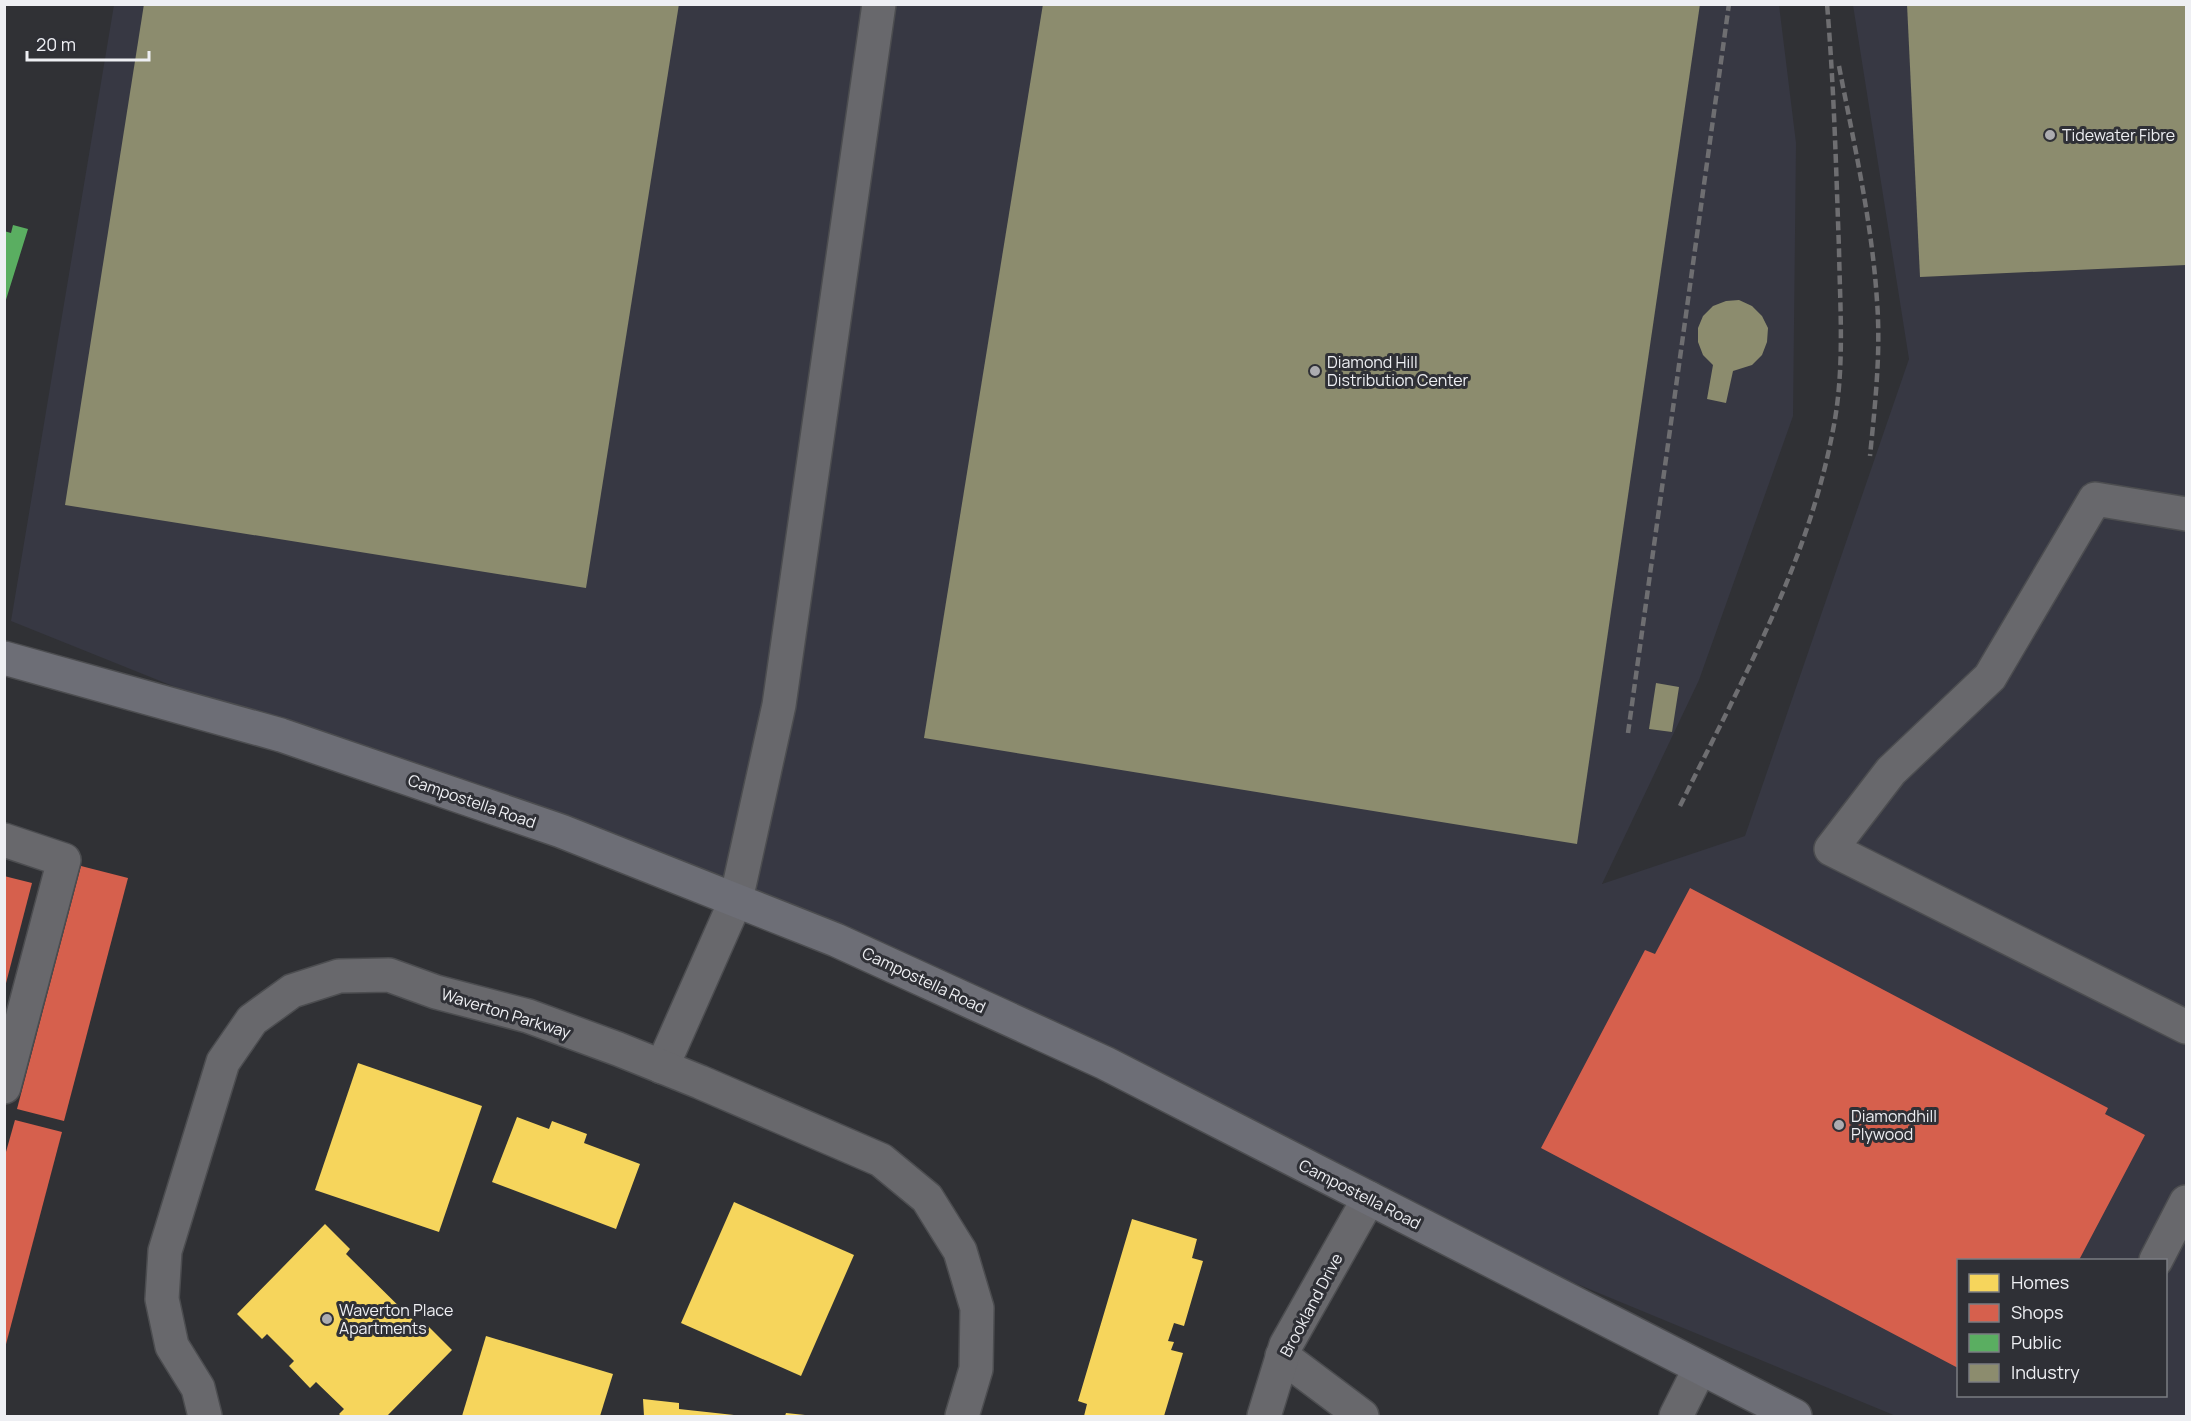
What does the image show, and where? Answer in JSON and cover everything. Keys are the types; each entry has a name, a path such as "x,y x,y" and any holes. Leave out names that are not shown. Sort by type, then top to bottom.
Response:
{"main road":[{"name":"Campostella Road","path":"4,658 280,735 561,831 836,940 1105,1063 1796,1416"}],"street":[{"path":"662,1067 736,900 779,705 879,4"},
{"path":"2187,514 2095,499 1990,677 1891,771 1831,849 2187,1027"},
{"path":"4,840 64,860 4,1087"},
{"name":"Waverton Parkway","path":"205,1416 198,1388 172,1346 162,1299 165,1251 223,1062 252,1020 292,991 339,976 389,975 436,992 528,1017 662,1067 881,1160 927,1198 960,1251 977,1308 976,1369 962,1416"},
{"name":"Brookland Drive","path":"1264,1416 1286,1345 1369,1198"},
{"path":"2157,1259 2187,1202"},
{"path":"1282,1356 1362,1416"},
{"path":"1676,1416 1700,1368"}],"shaded area":[{"path":"114,5 1779,5 1796,143 1793,416 1699,680 1602,884 1745,836 1909,359 1853,5 2186,5 2186,1416 1896,1416 1369,1198 1076,1049 11,621"}],"building: Homes":[{"path":"358,1063 482,1106 439,1232 315,1190"},
{"path":"517,1117 549,1129 552,1121 587,1134 584,1143 640,1164 616,1229 492,1182"},
{"path":"734,1202 854,1255 801,1376 681,1323"},
{"path":"1132,1219 1197,1239 1192,1258 1203,1261 1184,1326 1174,1323 1168,1341 1174,1342 1171,1350 1183,1353 1164,1416 1084,1416 1087,1404 1078,1401"},
{"name":"Waverton Place Apartments","path":"325,1224 350,1249 346,1254 422,1329 426,1324 452,1350 387,1416 341,1416 339,1414 344,1409 316,1382 310,1388 289,1366 294,1361 267,1334 262,1339 237,1314"},
{"path":"486,1336 613,1374 600,1416 462,1416"},
{"path":"643,1399 679,1403 679,1409 734,1416 644,1416"},
{"path":"786,1413 805,1415 805,1416 785,1416"}],"building: Shops":[{"path":"81,866 128,878 64,1121 17,1109"},
{"path":"4,876 32,883 5,987 4,986"},
{"name":"Diamondhill Plywood","path":"1690,888 2108,1108 2105,1114 2145,1135 2080,1259 1957,1259 1957,1367 1541,1148 1645,950 1655,954"},
{"path":"15,1120 62,1132 5,1348 4,1159"}],"building: Public":[{"path":"13,225 28,229 5,303 4,231 11,233"}],"building: Industry":[{"path":"144,4 679,4 586,588 65,505"},
{"name":"Diamond Hill Distribution Center","path":"1043,4 1700,4 1577,844 924,738"},
{"name":"Tidewater Fibre","path":"1907,4 2186,4 2186,265 1920,277"},
{"path":"1739,300 1752,306 1762,316 1768,328 1767,342 1762,355 1752,365 1733,371 1726,403 1707,399 1713,365 1703,355 1698,342 1698,328 1703,316 1713,306 1726,301"},
{"path":"1656,683 1679,687 1672,732 1649,729"}],"railway":[{"path":"1628,733 1729,4"},
{"path":"1680,806 1748,669 1789,576 1822,480 1833,430 1839,385 1841,317 1827,4"},
{"path":"1839,66 1867,212 1875,271 1878,359 1870,456"}],"place":[{"name":"Tidewater Fibre","path":"2050,135"},
{"name":"Diamond Hill Distribution Center","path":"1315,371"},
{"name":"Diamondhill Plywood","path":"1839,1125"},
{"name":"Waverton Place Apartments","path":"327,1319"}]}
